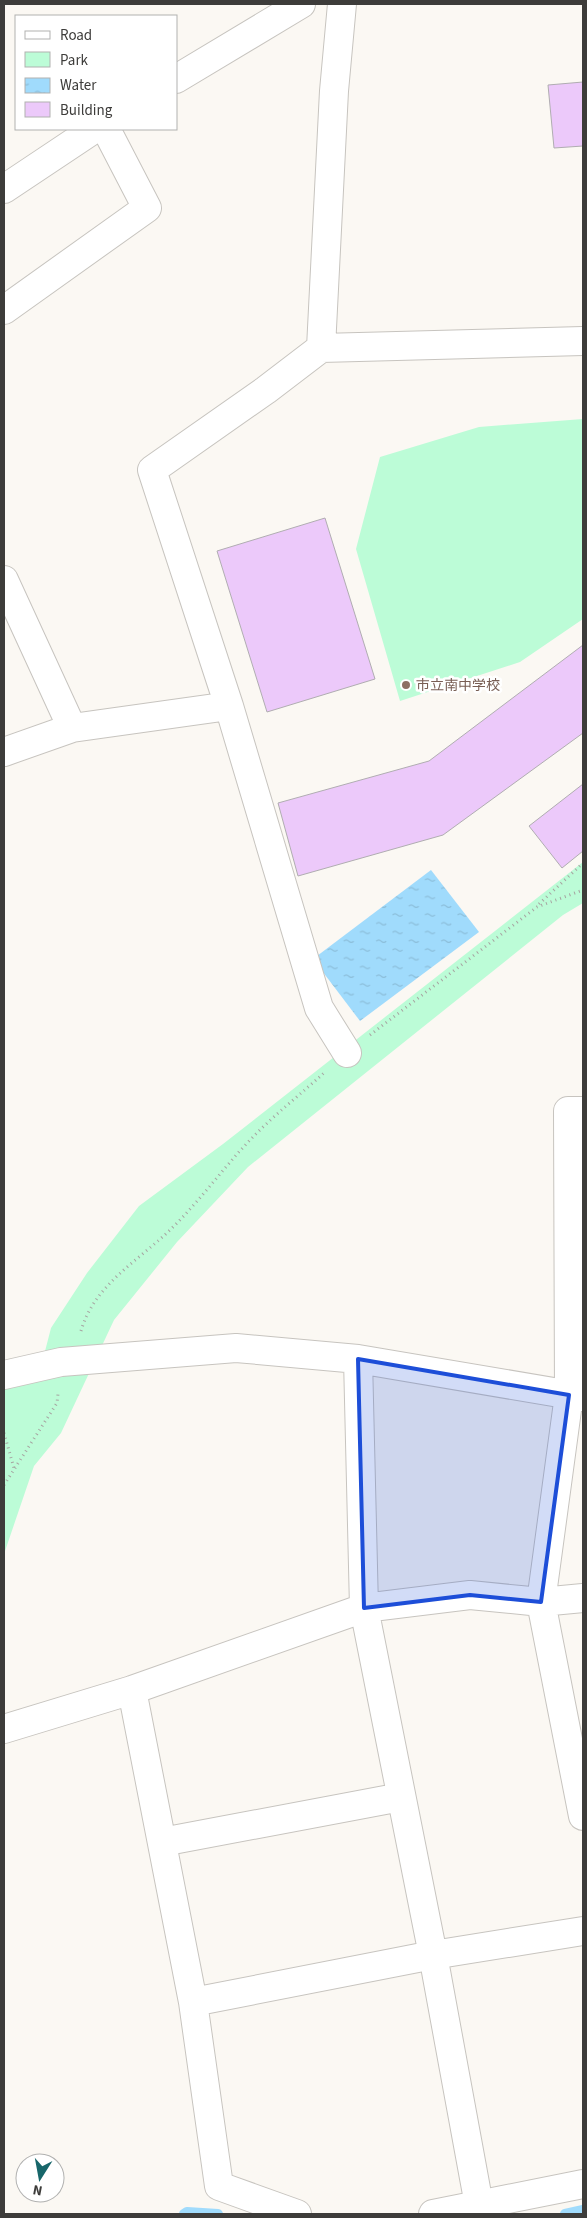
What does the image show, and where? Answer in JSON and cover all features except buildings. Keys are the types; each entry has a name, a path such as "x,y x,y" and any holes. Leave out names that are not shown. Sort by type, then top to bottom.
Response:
{"street":[{"path":"321,348 334,91 342,4"},
{"path":"178,78 287,8"},
{"path":"4,189 92,130"},
{"path":"4,310 147,208 107,130"},
{"path":"347,1053 319,1008 229,706 152,470 266,390 321,348 583,340"},
{"path":"4,580 72,728"},
{"path":"4,752 72,728 229,706"},
{"path":"583,1111 568,1111 576,1396 541,1602 583,1816"},
{"path":"4,1375 61,1362 236,1348 358,1359 576,1396"},
{"path":"358,1359 364,1608 479,2205"},
{"path":"4,1728 132,1690 364,1608 470,1595 541,1602 583,1598"},
{"path":"132,1690 193,2002 219,2186 297,2214"},
{"path":"162,1842 401,1796"},
{"path":"193,2002 432,1955 583,1931"},
{"path":"433,2214 583,2184"}],"path":[{"path":"79,1338 85,1317 110,1282 170,1230 201,1198 252,1138 347,1053 537,907 583,864"},
{"path":"537,907 583,890"},
{"path":"4,1485 58,1402 59,1386"},
{"path":"4,1433 15,1468"}],"highlighted area":[{"path":"358,1359 569,1395 541,1602 470,1595 364,1608"}],"green space":[{"path":"583,419 583,619 520,662 400,701 356,549 380,457 479,427"},
{"path":"583,862 583,903 563,915 248,1167 177,1242 114,1320 61,1433 34,1466 4,1554 4,1377 43,1359 51,1328 87,1273 139,1206 223,1144"}],"water":[{"path":"431,870 479,932 360,1021 313,959"}],"waterway":[{"path":"565,2214 583,2210"},
{"path":"184,2214 187,2212 218,2214"}],"place":[{"name":"市立南中学校","path":"406,685"}]}
